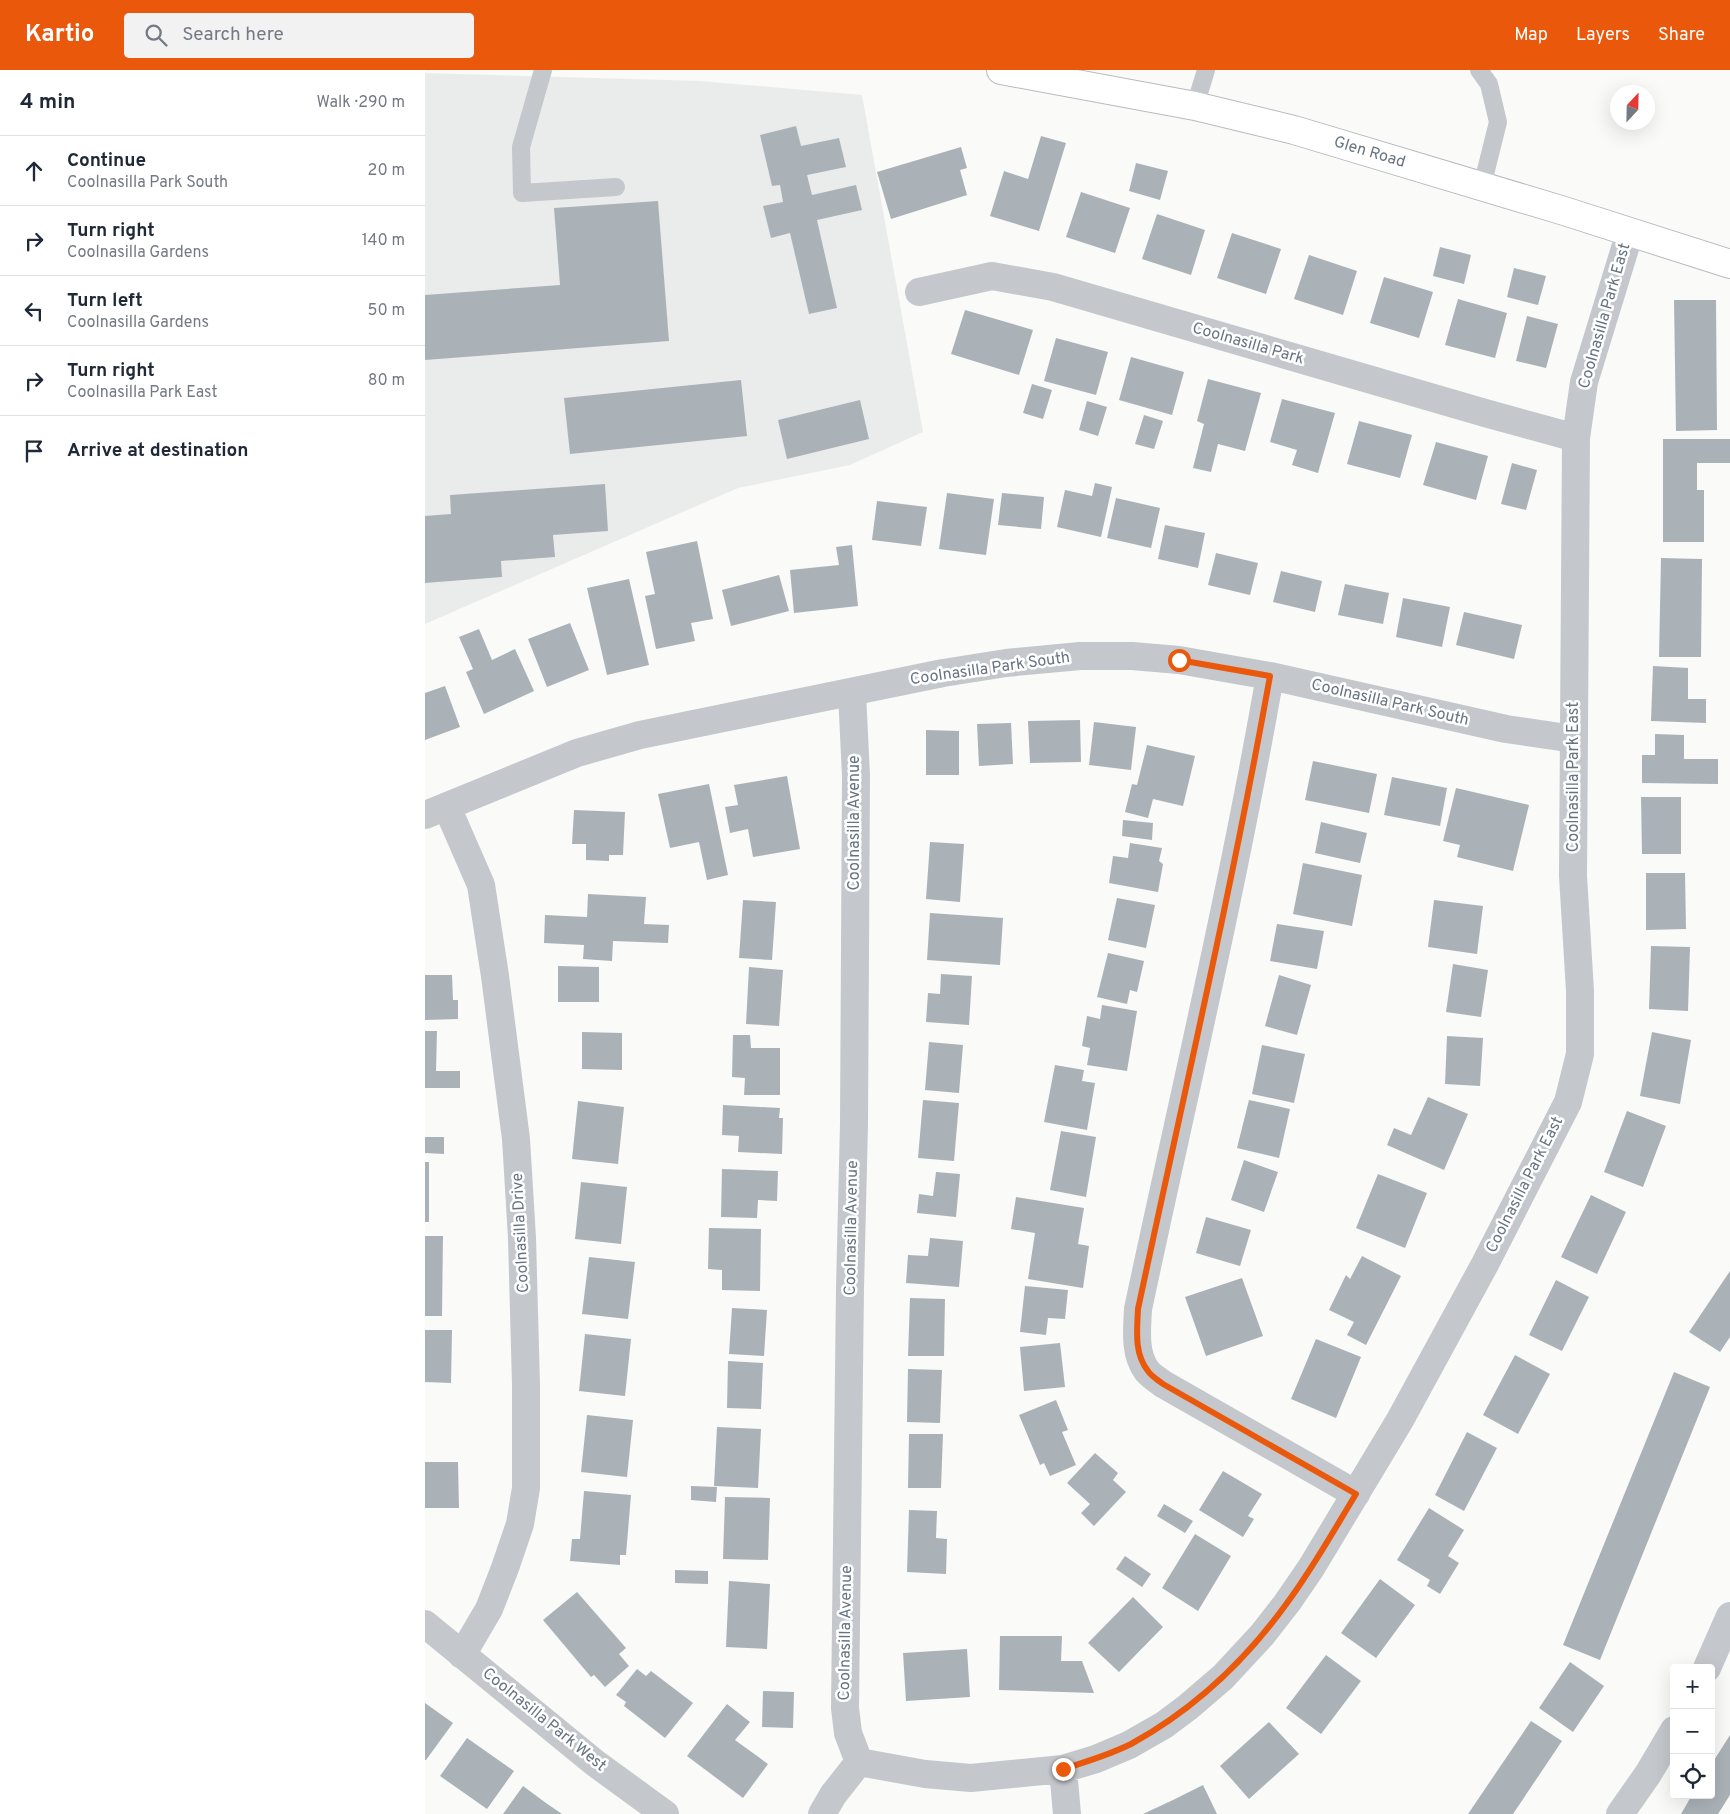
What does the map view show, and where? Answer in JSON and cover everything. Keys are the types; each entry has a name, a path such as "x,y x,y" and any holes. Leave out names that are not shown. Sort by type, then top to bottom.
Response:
{"main road":[{"name":"Glen Road","path":"1001,70 1195,106 1294,130 1482,186 1730,264"}],"street":[{"name":"Coolnasilla Park East","path":"859,1762 925,1774 971,1778 1018,1775 1063,1769 1096,1759 1129,1745 1189,1707 1223,1677 1262,1635 1287,1603 1311,1568 1356,1494 1400,1420 1485,1264 1568,1102 1580,1054 1580,992 1573,876 1576,438 1584,382 1630,232"},
{"name":"Coolnasilla Park","path":"919,292 992,276 1053,286 1576,438"},
{"name":"Coolnasilla Park South","path":"436,811 586,750 640,735 943,673 1006,663 1080,656 1132,656 1179,660 1270,676 1506,729 1574,739"},
{"path":"1270,676 1252,780 1138,1309 1138,1347 1139,1355 1148,1372 1163,1384 1356,1494"},
{"name":"Coolnasilla Avenue","path":"852,693 856,776 854,1124 845,1708 848,1733 859,1762"},
{"name":"Coolnasilla Drive","path":"436,811 481,885 495,976 515,1139 522,1238 526,1385 526,1488 520,1524 505,1568 489,1609 462,1655"},
{"path":"1709,1664 1730,1616"},
{"name":"Coolnasilla Park West","path":"425,1624 595,1763 665,1814"},
{"path":"1620,1814 1648,1774 1670,1737"},
{"path":"822,1814 833,1795 859,1762"},
{"path":"1063,1769 1067,1814"}],"lane":[{"path":"543,70 521,147 522,193 616,187"},
{"path":"1195,106 1206,70"},
{"path":"1479,70 1489,84 1498,122 1482,186"}],"shaded area":[{"path":"425,73 700,81 862,95 923,432 850,465 738,488 425,624"}],"building":[{"path":"796,126 801,146 839,138 846,167 807,175 812,195 856,185 862,210 817,220 837,308 809,314 790,233 771,238 763,206 783,202 780,185 772,186 760,135"},
{"path":"1041,136 1066,143 1039,231 990,216 1004,171 1028,179"},
{"path":"961,147 967,168 960,170 967,195 891,219 877,172"},
{"path":"1136,163 1168,171 1160,200 1129,191"},
{"path":"1081,192 1130,208 1115,253 1066,237"},
{"path":"658,201 669,341 425,360 425,295 560,285 554,208"},
{"path":"1157,214 1205,230 1191,275 1142,259"},
{"path":"1232,233 1281,249 1266,294 1217,278"},
{"path":"1440,247 1471,255 1464,284 1433,276"},
{"path":"1309,255 1357,271 1343,315 1294,299"},
{"path":"1514,268 1546,276 1538,305 1507,297"},
{"path":"1384,277 1433,292 1419,338 1370,323"},
{"path":"1458,299 1507,313 1495,358 1445,345"},
{"path":"1674,300 1716,300 1717,430 1676,431"},
{"path":"965,310 1033,330 1019,375 951,354"},
{"path":"1527,316 1558,324 1546,368 1516,361"},
{"path":"1056,338 1108,352 1096,395 1044,381"},
{"path":"1131,357 1184,372 1172,415 1119,400"},
{"path":"1208,379 1261,393 1245,451 1218,444 1211,472 1193,468 1204,424 1197,421"},
{"path":"741,380 747,436 570,454 564,398"},
{"path":"1032,384 1052,390 1043,419 1023,413"},
{"path":"1282,399 1335,413 1318,473 1292,465 1297,450 1270,442"},
{"path":"860,400 869,439 787,459 778,420"},
{"path":"1087,401 1107,407 1098,436 1079,430"},
{"path":"1144,415 1163,421 1154,449 1135,444"},
{"path":"1359,421 1412,435 1400,478 1347,464"},
{"path":"1663,439 1730,439 1730,463 1697,463 1697,490 1704,490 1704,542 1663,542"},
{"path":"1436,442 1488,456 1476,500 1423,485"},
{"path":"1512,463 1537,470 1526,510 1501,504"},
{"path":"1095,483 1112,487 1101,537 1057,527 1065,490 1092,496"},
{"path":"605,484 608,531 553,535 555,557 501,561 502,577 425,583 425,516 451,514 450,495"},
{"path":"947,493 994,499 986,555 939,549"},
{"path":"1002,493 1044,497 1041,529 998,525"},
{"path":"1116,498 1160,508 1151,548 1107,538"},
{"path":"877,501 927,507 921,546 872,540"},
{"path":"1165,525 1205,533 1198,568 1158,559"},
{"path":"697,541 713,619 691,623 695,641 656,649 645,596 655,594 646,552"},
{"path":"852,545 858,606 794,613 790,570 839,565 836,547"},
{"path":"1216,553 1258,563 1250,595 1208,585"},
{"path":"1661,558 1702,559 1701,657 1659,657"},
{"path":"1281,571 1322,581 1315,612 1273,602"},
{"path":"779,575 789,611 731,626 722,590"},
{"path":"629,579 649,665 607,675 587,588"},
{"path":"1345,584 1389,593 1383,624 1338,615"},
{"path":"1403,598 1450,607 1442,647 1396,637"},
{"path":"1464,612 1522,625 1514,659 1456,645"},
{"path":"570,623 589,670 547,687 528,639"},
{"path":"479,629 492,660 515,649 534,691 484,714 466,672 473,669 459,637"},
{"path":"1653,666 1688,668 1688,699 1706,699 1706,723 1651,721"},
{"path":"445,686 460,727 425,740 425,693"},
{"path":"1080,720 1081,762 1030,763 1028,721"},
{"path":"1094,722 1136,727 1131,770 1089,765"},
{"path":"1011,723 1013,764 979,766 977,724"},
{"path":"926,730 959,731 959,775 926,775"},
{"path":"1655,734 1684,735 1684,759 1718,759 1718,784 1642,783 1642,755 1655,755"},
{"path":"1147,745 1195,756 1183,806 1153,799 1148,818 1125,812 1132,784 1137,785"},
{"path":"1313,761 1377,774 1369,813 1305,800"},
{"path":"787,776 800,849 753,857 748,829 730,833 725,807 738,805 734,785"},
{"path":"1392,777 1447,788 1440,826 1384,815"},
{"path":"709,784 728,875 707,880 699,842 670,848 658,794"},
{"path":"1456,788 1529,805 1513,871 1457,857 1460,845 1443,841"},
{"path":"1641,797 1681,797 1681,854 1642,854"},
{"path":"574,810 625,812 623,855 609,855 609,861 586,860 586,844 572,844"},
{"path":"1123,820 1153,823 1152,840 1122,836"},
{"path":"1321,822 1367,833 1360,863 1315,853"},
{"path":"930,842 964,844 960,902 926,899"},
{"path":"1130,843 1162,848 1159,861 1163,864 1158,892 1109,883 1113,856 1128,858"},
{"path":"1303,863 1362,875 1352,926 1293,914"},
{"path":"1646,873 1685,873 1686,929 1646,930"},
{"path":"588,894 646,897 644,924 669,925 668,943 613,941 612,961 583,959 584,945 544,943 545,915 587,917"},
{"path":"1117,898 1155,905 1146,948 1108,940"},
{"path":"743,900 776,902 772,960 739,958"},
{"path":"1434,900 1483,906 1477,954 1428,947"},
{"path":"930,913 1003,918 1000,965 927,960"},
{"path":"1277,924 1324,931 1317,969 1270,961"},
{"path":"1651,946 1690,947 1688,1011 1649,1009"},
{"path":"1108,953 1144,961 1137,992 1130,990 1127,1004 1097,997"},
{"path":"1453,964 1488,970 1481,1017 1446,1012"},
{"path":"558,966 599,967 599,1002 558,1002"},
{"path":"749,967 783,970 779,1026 746,1024"},
{"path":"941,974 972,976 969,1025 926,1022 928,993 940,994"},
{"path":"425,975 452,975 453,1000 458,1000 458,1019 425,1020"},
{"path":"1279,975 1311,985 1297,1035 1265,1026"},
{"path":"1102,1005 1137,1011 1127,1071 1087,1065 1090,1048 1082,1046 1087,1016 1100,1019"},
{"path":"425,1031 437,1031 436,1071 460,1071 460,1088 425,1088"},
{"path":"582,1032 622,1033 622,1070 582,1069"},
{"path":"1652,1032 1691,1040 1680,1104 1640,1096"},
{"path":"733,1035 750,1035 751,1048 780,1048 780,1095 744,1095 745,1078 732,1077"},
{"path":"1447,1036 1483,1038 1480,1086 1445,1084"},
{"path":"929,1042 963,1045 959,1093 925,1090"},
{"path":"1262,1045 1305,1054 1294,1103 1252,1094"},
{"path":"1055,1065 1084,1070 1082,1081 1095,1083 1087,1130 1044,1122"},
{"path":"1428,1097 1468,1114 1444,1170 1387,1145 1394,1128 1411,1135"},
{"path":"923,1100 959,1103 954,1161 918,1158"},
{"path":"1249,1100 1290,1109 1279,1158 1237,1148"},
{"path":"578,1101 624,1107 618,1164 572,1159"},
{"path":"723,1105 780,1108 779,1118 783,1118 782,1154 738,1152 739,1136 722,1135"},
{"path":"1627,1111 1666,1126 1643,1187 1604,1172"},
{"path":"1061,1131 1096,1137 1086,1197 1050,1190"},
{"path":"425,1137 444,1137 444,1154 425,1153"},
{"path":"1244,1160 1278,1172 1264,1212 1231,1200"},
{"path":"425,1162 429,1162 429,1222 425,1222"},
{"path":"722,1169 778,1171 777,1201 758,1200 757,1218 721,1217"},
{"path":"936,1172 960,1174 956,1217 917,1213 919,1194 933,1196"},
{"path":"1378,1174 1427,1193 1405,1248 1356,1228"},
{"path":"581,1182 627,1187 621,1244 575,1239"},
{"path":"1591,1195 1626,1212 1597,1274 1561,1257"},
{"path":"1016,1197 1084,1208 1078,1244 1089,1246 1083,1288 1028,1279 1035,1233 1011,1229"},
{"path":"1206,1217 1251,1230 1240,1266 1196,1253"},
{"path":"709,1228 761,1229 760,1291 722,1290 722,1270 708,1269"},
{"path":"425,1236 443,1236 442,1316 425,1316"},
{"path":"930,1238 963,1241 959,1287 906,1283 908,1255 928,1256"},
{"path":"1362,1256 1401,1276 1366,1345 1347,1335 1354,1322 1329,1310 1346,1275 1350,1279"},
{"path":"589,1257 635,1262 628,1319 582,1314"},
{"path":"1730,1271 1730,1337 1720,1352 1689,1332"},
{"path":"1242,1278 1263,1336 1206,1356 1185,1297"},
{"path":"1556,1280 1589,1297 1562,1351 1529,1335"},
{"path":"1025,1286 1068,1290 1065,1319 1048,1318 1046,1335 1020,1332"},
{"path":"910,1298 945,1299 944,1356 908,1356"},
{"path":"732,1308 767,1310 764,1356 729,1354"},
{"path":"425,1330 452,1330 451,1383 425,1382"},
{"path":"585,1334 631,1339 625,1396 579,1391"},
{"path":"1316,1339 1361,1357 1336,1418 1291,1399"},
{"path":"1060,1343 1065,1387 1024,1391 1020,1347"},
{"path":"1515,1355 1550,1374 1518,1434 1483,1415"},
{"path":"728,1361 763,1363 761,1409 727,1408"},
{"path":"908,1369 942,1370 940,1423 907,1422"},
{"path":"1674,1372 1710,1387 1600,1660 1563,1645"},
{"path":"1056,1400 1068,1430 1062,1432 1076,1465 1050,1476 1044,1463 1040,1465 1019,1415"},
{"path":"587,1415 633,1420 627,1477 581,1472"},
{"path":"717,1427 761,1429 758,1488 714,1486"},
{"path":"1467,1432 1497,1448 1464,1511 1435,1495"},
{"path":"909,1434 943,1434 941,1488 908,1488"},
{"path":"1095,1453 1118,1473 1113,1480 1126,1492 1094,1526 1081,1513 1090,1504 1067,1483"},
{"path":"425,1462 458,1462 459,1508 425,1508"},
{"path":"1223,1471 1262,1494 1248,1516 1254,1519 1243,1537 1199,1510"},
{"path":"691,1486 717,1487 716,1502 691,1500"},
{"path":"584,1491 631,1495 626,1555 620,1555 620,1565 570,1561 572,1539 580,1539"},
{"path":"725,1497 770,1498 768,1560 723,1559"},
{"path":"1164,1504 1193,1521 1185,1533 1157,1516"},
{"path":"1429,1508 1464,1530 1448,1556 1459,1563 1440,1594 1427,1586 1430,1580 1397,1560"},
{"path":"909,1510 937,1511 936,1538 947,1539 946,1574 907,1572"},
{"path":"1195,1534 1231,1556 1198,1611 1162,1588"},
{"path":"1125,1556 1151,1574 1142,1587 1116,1569"},
{"path":"675,1570 708,1571 708,1584 675,1583"},
{"path":"1380,1579 1415,1605 1376,1658 1341,1633"},
{"path":"729,1581 770,1584 767,1649 726,1647"},
{"path":"577,1592 626,1648 619,1654 629,1666 605,1687 594,1675 591,1677 543,1620"},
{"path":"1133,1597 1163,1627 1119,1672 1088,1643"},
{"path":"1000,1636 1062,1636 1061,1661 1082,1661 1094,1693 999,1690"},
{"path":"967,1649 970,1697 906,1701 903,1653"},
{"path":"1326,1655 1361,1681 1321,1734 1286,1708"},
{"path":"1570,1662 1604,1686 1573,1732 1539,1708"},
{"path":"637,1669 646,1676 651,1671 693,1703 665,1738 624,1706 626,1702 616,1695"},
{"path":"763,1691 794,1692 793,1728 762,1727"},
{"path":"425,1703 453,1723 426,1760 425,1760"},
{"path":"727,1704 750,1722 735,1740 768,1764 743,1798 687,1756"},
{"path":"1531,1721 1562,1741 1513,1814 1468,1814"},
{"path":"1269,1722 1299,1754 1249,1799 1220,1766"},
{"path":"1730,1735 1730,1795 1718,1814 1681,1814 1690,1799 1715,1799 1715,1759"},
{"path":"467,1738 514,1771 487,1809 440,1776"},
{"path":"1203,1785 1217,1814 1143,1814 1173,1800"},
{"path":"523,1786 546,1803 562,1814 503,1814"}],"route":[{"path":"1063,1769 1096,1759 1129,1745 1189,1707 1223,1677 1243,1657 1287,1603 1311,1568 1356,1494 1163,1384 1148,1372 1139,1355 1138,1309 1252,780 1270,676 1179,660"}]}
